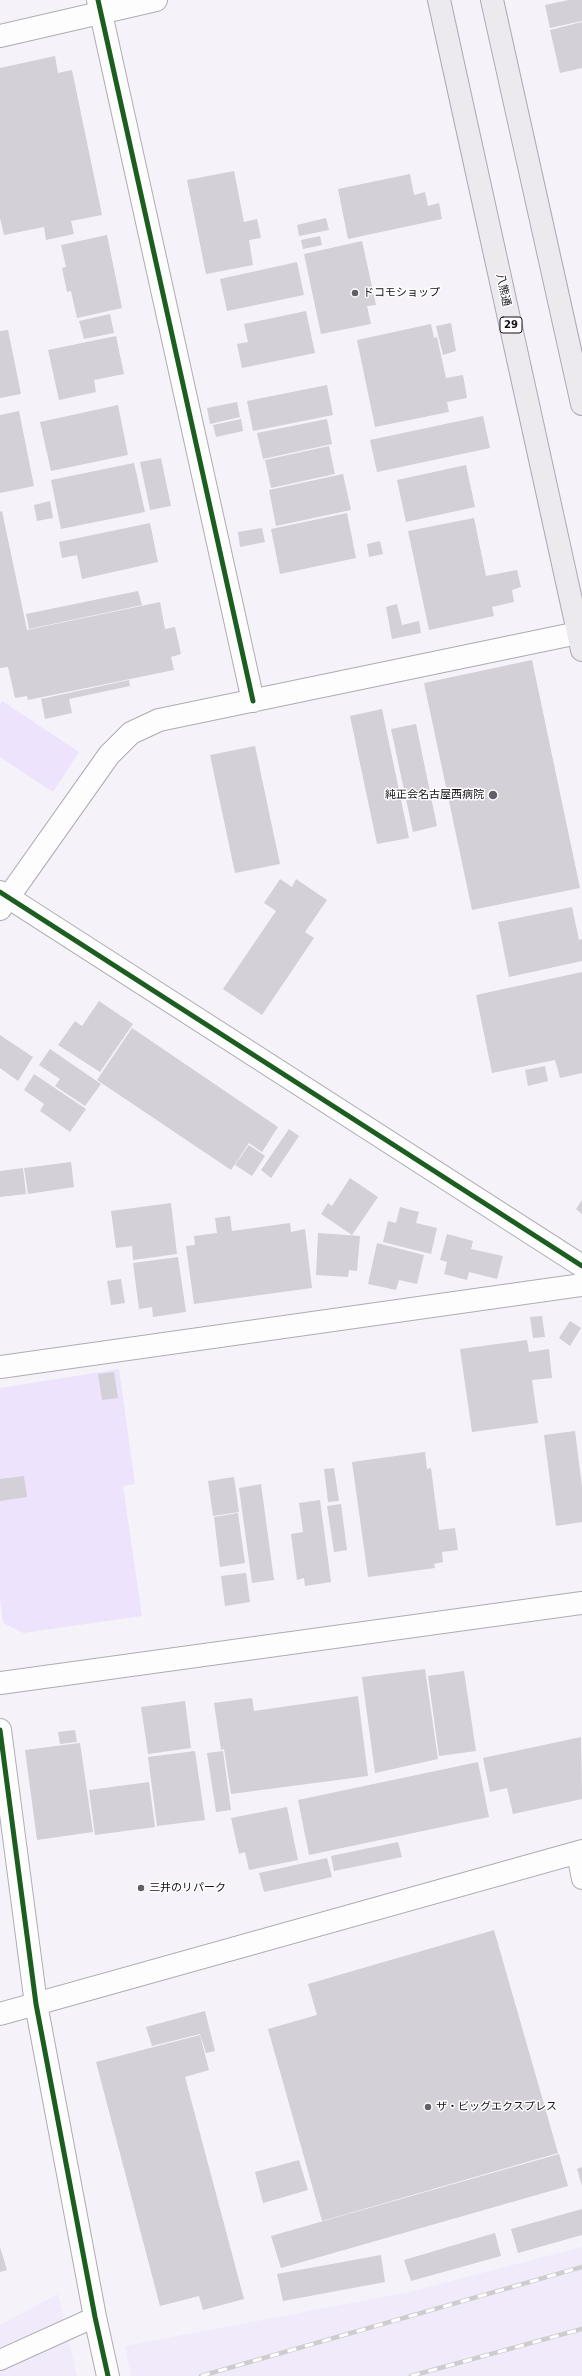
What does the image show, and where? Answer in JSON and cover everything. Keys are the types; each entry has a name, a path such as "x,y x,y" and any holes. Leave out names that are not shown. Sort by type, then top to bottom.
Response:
{"main road":[{"name":"八熊通","path":"439,0 580,642"},
{"path":"492,0 582,404"}],"street":[{"path":"0,36 99,6 156,0"},
{"path":"99,6 253,701"},
{"path":"580,642 253,701 160,720 131,733 109,755 2,899 582,1266"},
{"path":"0,1367 582,1285"},
{"path":"0,1683 582,1603"},
{"path":"0,1730 36,2004 95,2317 108,2376"},
{"path":"0,2014 579,1852"}],"lane":[{"path":"579,1852 582,1879"},
{"path":"0,2360 95,2317"}],"shaded area":[{"path":"2,701 79,752 53,792 0,757 0,705"},
{"path":"119,1369 135,1484 123,1486 142,1616 23,1633 3,1623 0,1598 0,1388"},
{"path":"582,2247 582,2376 131,2376 125,2346 409,2292"},
{"path":"58,2294 77,2376 0,2376 0,2325"}],"building":[{"path":"569,0 582,0 582,21 550,28 545,5"},
{"path":"582,22 582,68 560,73 550,30"},
{"path":"55,56 58,73 72,70 102,215 71,221 74,234 46,240 44,227 4,235 0,218 0,68"},
{"path":"234,171 244,222 257,219 261,238 249,240 253,265 206,274 187,180"},
{"path":"410,174 414,195 425,192 428,206 439,203 442,219 348,239 338,189"},
{"path":"326,218 329,230 299,236 297,225"},
{"path":"107,235 122,308 77,318 71,291 67,292 62,268 66,267 61,245"},
{"path":"320,236 322,245 303,249 301,240"},
{"path":"362,241 376,305 367,306 371,324 321,334 304,254"},
{"path":"297,262 304,295 227,311 220,279"},
{"path":"306,311 315,353 242,368 237,344 248,342 244,324"},
{"path":"110,314 114,333 84,339 79,321"},
{"path":"451,323 456,351 443,355 436,326"},
{"path":"431,324 434,338 437,337 446,378 463,375 467,398 447,402 449,412 375,427 357,340"},
{"path":"8,330 21,394 0,398 0,331"},
{"path":"116,336 124,374 94,380 96,392 59,400 48,350"},
{"path":"327,385 333,415 253,431 247,401"},
{"path":"237,402 240,417 210,424 207,408"},
{"path":"118,405 128,455 51,471 40,422"},
{"path":"19,411 34,486 0,493 0,415"},
{"path":"483,416 490,448 377,472 370,440"},
{"path":"241,419 243,431 216,437 213,425"},
{"path":"327,419 332,444 263,459 257,433"},
{"path":"329,446 335,474 271,488 265,460"},
{"path":"161,458 171,506 150,510 140,462"},
{"path":"134,463 145,512 61,529 51,480"},
{"path":"466,465 475,507 406,522 397,480"},
{"path":"343,474 351,510 276,526 269,490"},
{"path":"50,501 53,518 37,521 34,505"},
{"path":"2,511 27,630 160,602 165,629 175,627 181,654 171,657 174,670 28,700 27,696 15,698 8,667 0,668 0,512"},
{"path":"347,513 356,558 280,574 271,529"},
{"path":"474,518 486,576 517,570 521,587 512,590 514,602 492,607 494,616 429,630 408,531"},
{"path":"150,523 158,562 82,579 77,555 62,558 59,542"},
{"path":"262,528 265,542 240,547 238,532"},
{"path":"380,541 383,554 369,557 367,544"},
{"path":"138,591 142,605 29,629 26,614"},
{"path":"397,604 402,625 419,621 421,633 392,639 386,607"},
{"path":"532,660 580,888 472,910 424,683"},
{"path":"129,680 130,686 69,699 72,713 45,719 41,699"},
{"path":"382,709 409,838 377,844 350,716"},
{"path":"416,724 437,826 413,832 391,729"},
{"path":"255,746 280,864 235,873 210,755"},
{"path":"280,879 292,887 296,879 327,900 305,932 314,938 262,1015 223,989 276,911 264,903"},
{"path":"572,907 579,940 582,939 582,961 509,977 498,922"},
{"path":"582,972 582,1073 560,1078 555,1060 492,1073 476,995"},
{"path":"99,1001 133,1024 100,1072 58,1045 75,1021 82,1026"},
{"path":"132,1028 278,1127 262,1152 249,1143 231,1170 97,1080"},
{"path":"0,1035 33,1057 18,1081 0,1068"},
{"path":"50,1049 101,1084 85,1106 55,1086 60,1079 39,1065"},
{"path":"545,1066 548,1081 528,1086 525,1070"},
{"path":"34,1074 86,1109 70,1132 40,1111 44,1104 24,1090"},
{"path":"289,1129 299,1136 271,1178 261,1170"},
{"path":"249,1145 265,1156 252,1176 235,1165"},
{"path":"71,1162 74,1187 28,1194 24,1168"},
{"path":"23,1168 26,1194 0,1197 0,1171"},
{"path":"350,1178 378,1197 352,1235 321,1214 328,1203 332,1206"},
{"path":"582,1200 582,1214 576,1209"},
{"path":"171,1203 177,1254 133,1260 132,1246 116,1248 111,1211"},
{"path":"400,1207 419,1212 416,1223 437,1228 431,1254 383,1242 388,1221 396,1223"},
{"path":"230,1216 232,1231 290,1223 291,1232 305,1229 312,1288 194,1304 186,1246 195,1245 194,1236 217,1233 215,1218"},
{"path":"318,1233 360,1236 357,1271 349,1270 348,1277 316,1275"},
{"path":"447,1234 473,1241 471,1249 503,1256 497,1279 469,1272 467,1280 444,1274 447,1262 440,1260"},
{"path":"377,1243 424,1255 417,1284 399,1280 396,1290 368,1284"},
{"path":"178,1257 186,1312 153,1317 152,1307 139,1309 133,1263"},
{"path":"121,1279 125,1303 111,1305 107,1281"},
{"path":"542,1316 545,1337 533,1338 530,1317"},
{"path":"570,1321 581,1328 570,1346 559,1338"},
{"path":"527,1340 529,1352 549,1349 552,1378 532,1380 538,1423 472,1432 460,1349"},
{"path":"114,1372 118,1398 102,1400 98,1374"},
{"path":"575,1431 582,1487 582,1522 556,1526 544,1435"},
{"path":"425,1452 427,1469 431,1468 439,1530 455,1528 458,1550 442,1552 443,1562 434,1564 435,1568 368,1577 352,1462"},
{"path":"334,1468 339,1501 328,1502 324,1469"},
{"path":"24,1476 27,1497 0,1501 0,1479"},
{"path":"234,1477 239,1512 213,1516 208,1481"},
{"path":"261,1484 274,1580 252,1583 239,1488"},
{"path":"320,1500 331,1582 305,1586 304,1578 297,1580 291,1534 303,1532 299,1503"},
{"path":"341,1504 347,1550 334,1552 327,1506"},
{"path":"238,1513 245,1563 220,1567 214,1517"},
{"path":"246,1573 250,1602 225,1606 221,1576"},
{"path":"425,1669 438,1759 375,1773 362,1677"},
{"path":"464,1671 476,1751 439,1756 428,1676"},
{"path":"358,1696 368,1776 231,1794 224,1749 221,1750 214,1703 252,1698 254,1711"},
{"path":"185,1701 191,1748 148,1754 141,1707"},
{"path":"75,1730 77,1742 60,1744 58,1732"},
{"path":"581,1737 582,1799 513,1814 507,1788 490,1792 483,1758"},
{"path":"80,1743 93,1832 37,1840 25,1750"},
{"path":"195,1751 205,1820 157,1826 148,1757"},
{"path":"223,1751 231,1810 216,1812 207,1753"},
{"path":"478,1762 489,1817 309,1855 298,1800"},
{"path":"149,1782 155,1827 95,1835 89,1790"},
{"path":"287,1807 298,1860 249,1870 245,1852 239,1854 231,1818"},
{"path":"398,1842 402,1857 334,1871 331,1856"},
{"path":"327,1858 332,1877 264,1892 259,1873"},
{"path":"494,1930 558,2153 322,2221 268,2029 317,2015 308,1984"},
{"path":"205,2011 215,2051 206,2053 200,2034 152,2046 146,2027"},
{"path":"200,2035 209,2070 185,2077 244,2299 203,2310 199,2296 160,2306 96,2062"},
{"path":"559,2154 568,2186 281,2268 271,2236"},
{"path":"299,2160 308,2190 263,2203 255,2172"},
{"path":"582,2167 582,2186 577,2169"},
{"path":"582,2209 582,2235 518,2253 511,2229"},
{"path":"495,2233 501,2256 411,2281 404,2260"},
{"path":"0,2247 7,2270 0,2272"},
{"path":"381,2255 385,2282 283,2301 277,2274"}],"railway":[{"path":"201,2376 582,2267"},
{"path":"411,2376 582,2329"}],"cycle path":[{"path":"98,0 253,701"},
{"path":"0,892 582,1266"},
{"path":"0,1730 36,2004 95,2317 108,2376"}],"place":[{"name":"ドコモショップ","path":"355,293"},
{"name":"純正会名古屋西病院","path":"493,795"},
{"name":"三井のリパーク","path":"141,1888"},
{"name":"ザ・ビッグエクスプレス","path":"428,2107"}]}
